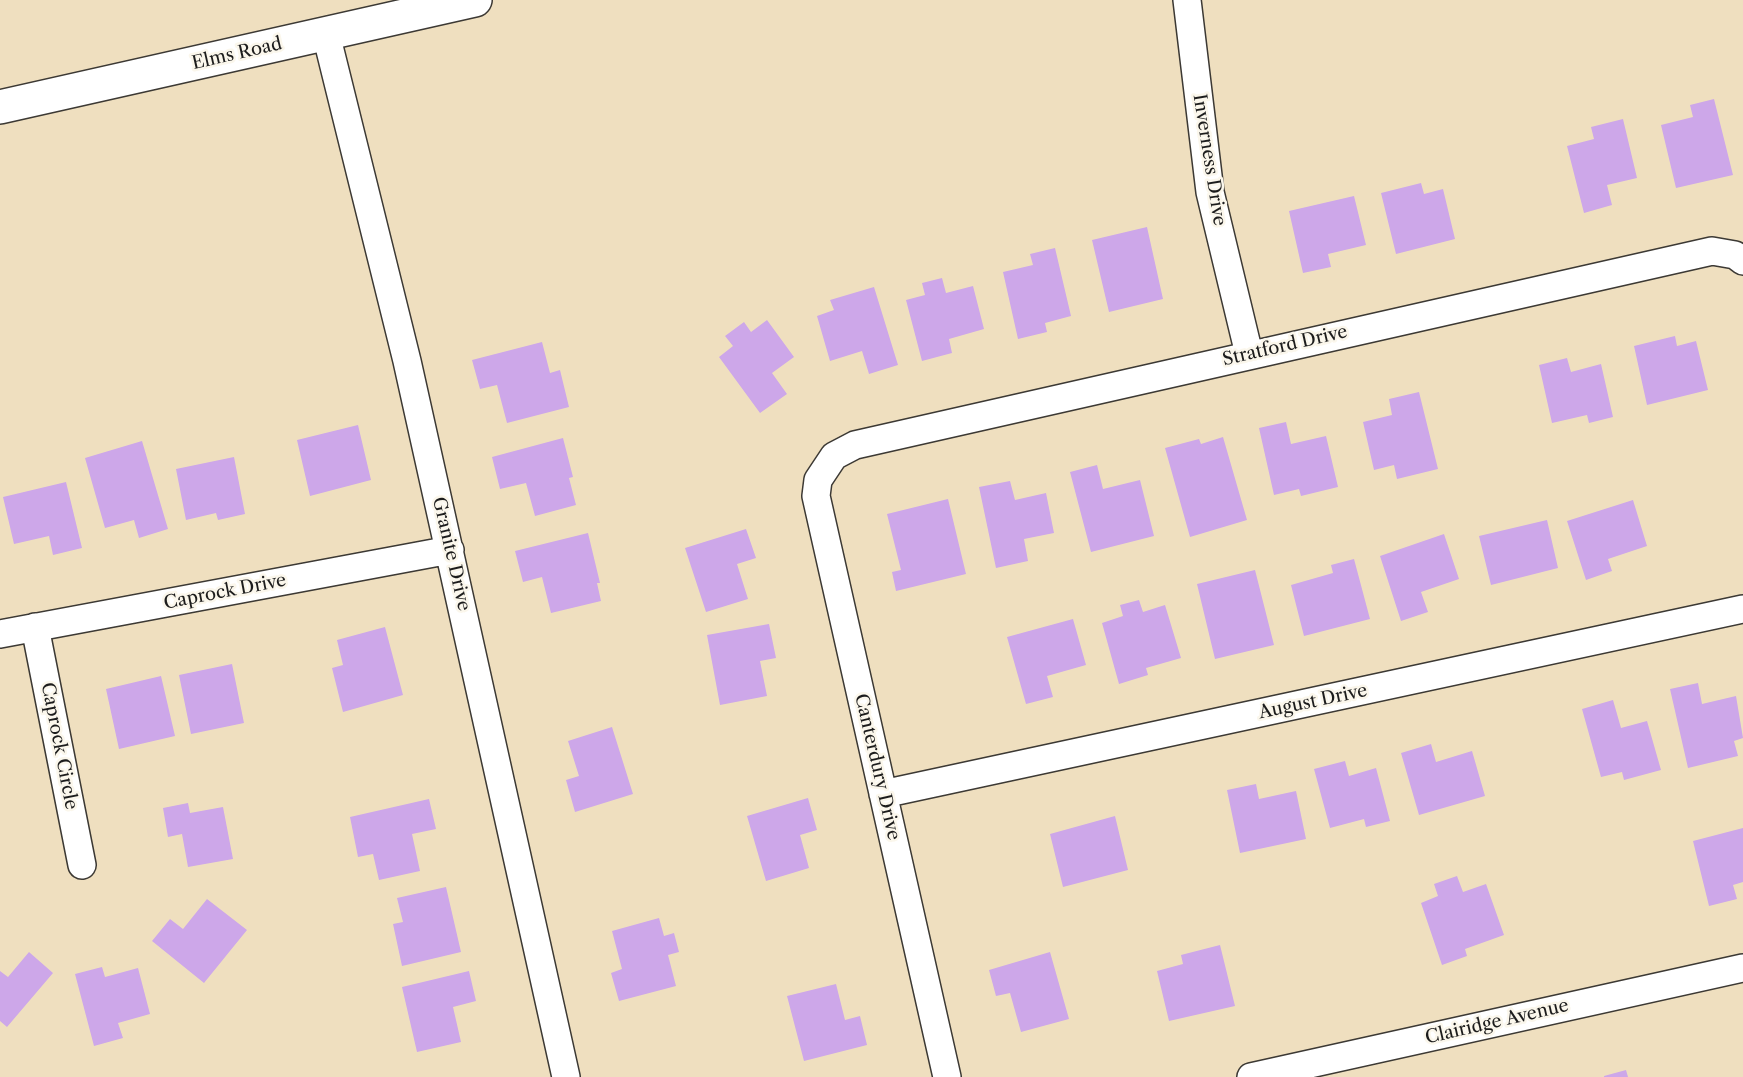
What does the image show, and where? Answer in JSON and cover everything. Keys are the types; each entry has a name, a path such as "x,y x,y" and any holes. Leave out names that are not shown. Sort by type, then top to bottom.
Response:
{"main road":[{"name":"Elms Road","path":"0,107 475,0"}],"street":[{"name":"Inverness Drive","path":"1187,0 1210,192 1249,354"},
{"name":"Granite Drive","path":"326,34 407,361 566,1077"},
{"name":"Stratford Drive","path":"830,460 855,445 1712,251 1735,255 1743,261"},
{"name":"Canterdury Drive","path":"830,460 818,480 816,496 947,1077"},
{"name":"Caprock Drive","path":"0,634 450,550"},
{"name":"August Drive","path":"883,795 1743,609"},
{"name":"Caprock Circle","path":"35,627 82,865"},
{"name":"Clairidge Avenue","path":"1251,1077 1743,968"}],"building":[{"path":"1714,99 1733,175 1676,188 1661,125 1693,117 1690,105"},
{"path":"1623,119 1637,178 1607,185 1612,205 1584,213 1567,146 1594,139 1591,127"},
{"path":"1421,183 1424,194 1443,189 1455,239 1396,254 1381,193"},
{"path":"1354,196 1366,245 1328,254 1331,267 1303,273 1289,211"},
{"path":"1147,227 1163,299 1109,312 1092,240"},
{"path":"1055,248 1071,316 1045,323 1047,332 1018,339 1003,272 1033,265 1030,254"},
{"path":"942,278 946,293 973,286 984,329 949,339 952,353 922,361 906,300 925,295 922,283"},
{"path":"874,287 898,365 869,374 862,351 830,361 817,316 834,310 830,300"},
{"path":"767,320 794,357 772,373 787,394 760,413 719,357 733,346 725,336 744,322 751,332"},
{"path":"1675,336 1677,346 1696,341 1708,390 1647,405 1634,346"},
{"path":"542,342 550,373 560,370 569,407 507,423 497,385 480,389 472,360"},
{"path":"1567,358 1571,372 1601,364 1613,417 1589,423 1587,415 1552,423 1539,365"},
{"path":"1419,392 1438,469 1397,479 1394,465 1374,470 1363,422 1392,415 1389,399"},
{"path":"1286,422 1291,444 1326,436 1338,487 1301,496 1299,489 1274,495 1259,428"},
{"path":"358,425 371,480 310,496 297,440"},
{"path":"1223,437 1247,520 1190,537 1165,448 1199,439 1201,444"},
{"path":"563,438 573,477 569,478 576,505 535,516 526,483 500,489 492,457"},
{"path":"142,441 168,529 139,538 134,520 105,528 85,458"},
{"path":"234,457 245,514 218,520 216,513 186,520 176,469"},
{"path":"1097,465 1103,489 1140,480 1154,536 1091,552 1070,472"},
{"path":"1010,481 1015,500 1046,493 1054,533 1024,539 1028,561 996,568 979,487"},
{"path":"66,482 82,548 53,555 49,536 14,544 3,497"},
{"path":"948,499 966,574 896,591 892,572 901,570 887,514"},
{"path":"1633,500 1647,546 1608,559 1612,571 1586,580 1567,521"},
{"path":"1547,520 1558,568 1491,585 1479,536"},
{"path":"746,529 756,558 737,564 748,599 706,612 685,548"},
{"path":"588,533 600,583 597,583 601,601 551,613 542,577 523,582 515,551"},
{"path":"1444,534 1459,579 1421,592 1428,612 1401,621 1380,556"},
{"path":"1354,559 1370,619 1304,636 1291,585 1333,573 1331,565"},
{"path":"1255,570 1274,645 1215,659 1197,584"},
{"path":"1139,600 1143,612 1165,605 1181,658 1146,668 1148,675 1119,684 1102,623 1123,616 1120,605"},
{"path":"1073,619 1086,665 1047,676 1053,697 1026,704 1007,637"},
{"path":"769,624 776,658 760,661 767,696 720,705 707,635"},
{"path":"385,627 403,695 343,712 332,668 343,665 337,640"},
{"path":"232,664 244,723 191,734 179,675"},
{"path":"161,676 175,736 119,749 106,689"},
{"path":"1698,683 1702,704 1736,696 1743,738 1734,741 1738,756 1688,768 1670,689"},
{"path":"1613,700 1621,728 1647,721 1661,770 1624,780 1622,772 1601,777 1582,709"},
{"path":"612,727 633,794 575,812 566,780 579,776 568,741"},
{"path":"1431,744 1436,762 1472,751 1485,796 1419,815 1401,753"},
{"path":"1345,761 1349,776 1376,768 1390,821 1366,827 1364,819 1330,828 1314,769"},
{"path":"1256,784 1259,799 1296,791 1306,839 1240,853 1227,790"},
{"path":"808,798 817,830 800,835 809,868 766,881 747,816"},
{"path":"429,799 436,829 412,834 420,871 379,880 373,854 358,857 350,817"},
{"path":"188,803 190,813 223,807 233,859 188,867 182,834 168,837 163,808"},
{"path":"1115,816 1128,870 1063,887 1050,834"},
{"path":"1743,828 1743,882 1733,885 1737,899 1709,906 1693,841"},
{"path":"1457,876 1463,892 1486,884 1504,935 1465,949 1467,956 1442,965 1421,903 1438,896 1434,884"},
{"path":"446,887 461,952 402,966 393,924 403,922 397,898"},
{"path":"207,899 247,930 204,983 152,941 170,919 183,929"},
{"path":"659,918 664,936 674,933 679,952 668,955 676,986 619,1001 611,973 622,969 612,931"},
{"path":"1220,945 1235,1006 1169,1021 1157,971 1183,964 1181,955"},
{"path":"29,952 53,973 7,1027 0,1021 0,971 8,977"},
{"path":"1050,952 1069,1019 1021,1032 1010,993 996,996 989,970"},
{"path":"102,967 105,977 138,968 150,1014 118,1023 123,1038 94,1046 75,974"},
{"path":"469,971 476,1001 453,1007 461,1042 417,1052 402,987"},
{"path":"836,984 845,1020 860,1016 867,1045 804,1061 787,996"},
{"path":"1626,1070 1628,1077 1604,1077 1604,1076"}]}
